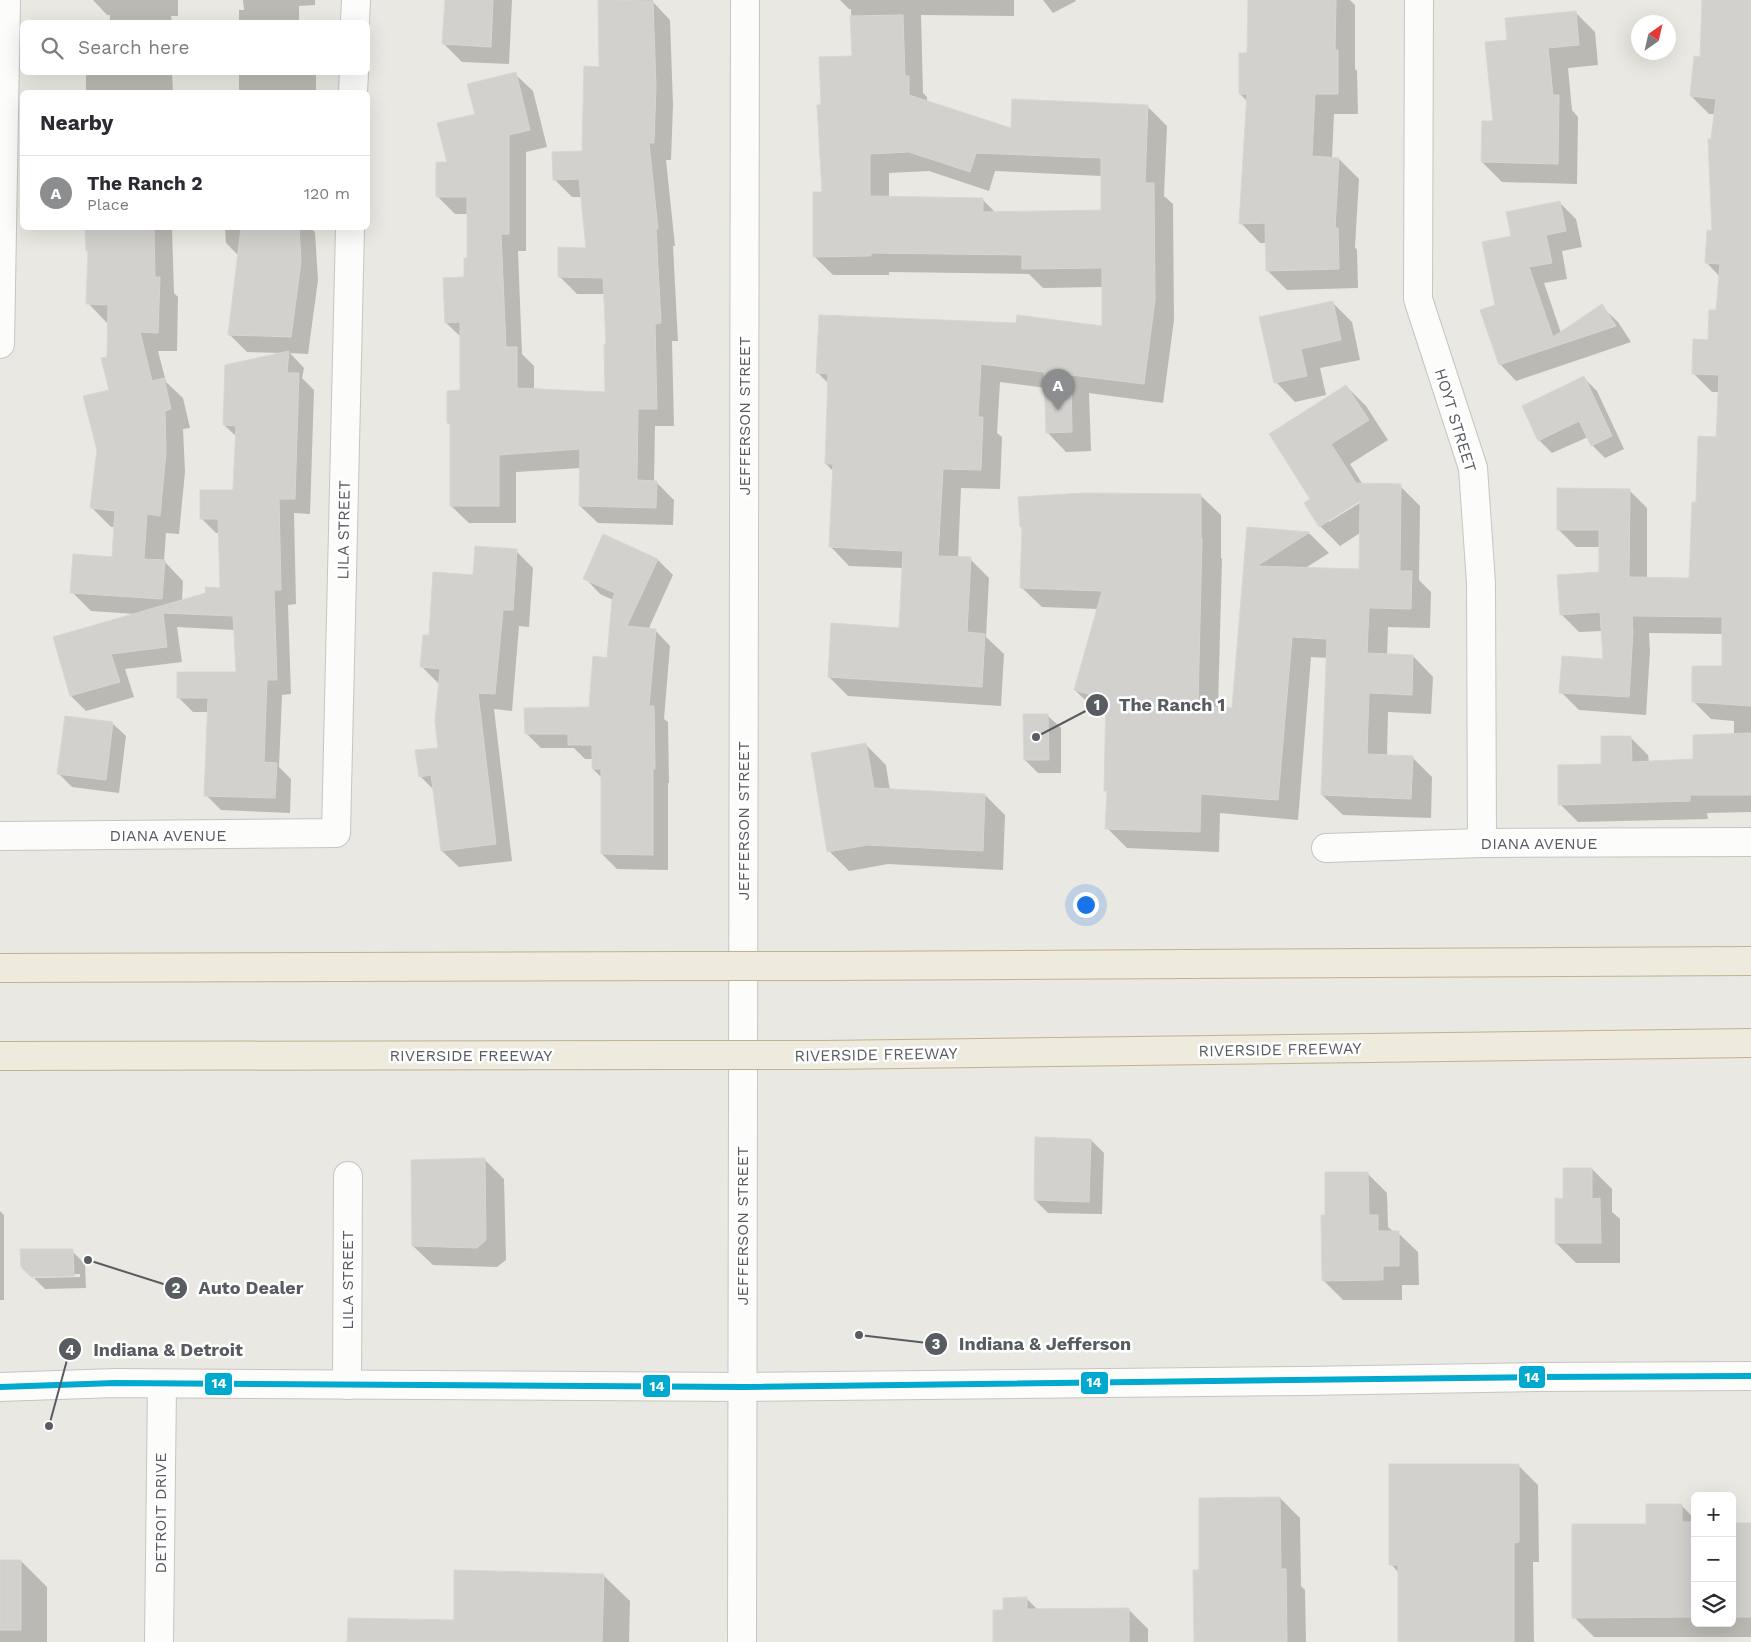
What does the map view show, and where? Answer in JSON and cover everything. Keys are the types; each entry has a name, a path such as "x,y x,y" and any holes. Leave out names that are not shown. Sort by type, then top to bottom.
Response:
{"highway":[{"path":"0,968 1751,961"},
{"name":"RIVERSIDE FREEWAY","path":"0,1056 824,1055 1751,1043"}],"street":[{"path":"0,344 6,0"},
{"path":"355,20 356,0"},
{"name":"JEFFERSON STREET","path":"742,1642 746,0"},
{"name":"HOYT STREET","path":"1419,0 1418,299 1473,468 1481,583 1482,843"},
{"path":"353,90 354,75"},
{"name":"LILA STREET","path":"336,833 350,230"},
{"name":"DIANA AVENUE","path":"0,836 336,833"},
{"name":"DIANA AVENUE","path":"1326,848 1482,843 1751,842"},
{"name":"LILA STREET","path":"347,1385 348,1176"},
{"path":"0,1387 115,1383 742,1387 1751,1376"},
{"name":"DETROIT DRIVE","path":"160,1642 162,1384"}],"building":[{"path":"445,0 493,0 491,47 442,44"},
{"path":"598,0 653,1 656,86 654,143 649,143 658,229 656,229 661,323 655,324 657,409 638,409 637,480 657,481 656,508 579,506 580,449 499,455 499,506 450,506 450,423 447,423 447,391 460,390 460,322 445,323 443,278 464,277 464,258 467,258 467,197 436,197 436,162 447,162 437,123 475,114 467,84 516,72 530,130 509,135 509,234 501,234 506,347 517,347 517,388 605,392 604,344 606,344 603,278 558,277 558,247 586,248 579,179 553,180 552,152 582,151 584,66 599,67"},
{"path":"1248,0 1336,0 1335,50 1338,50 1338,94 1315,94 1312,156 1339,158 1335,228 1338,228 1339,269 1266,271 1265,223 1239,224 1247,94 1239,94 1239,53 1247,53"},
{"path":"1702,0 1751,0 1751,706 1692,702 1692,666 1722,666 1722,617 1632,616 1633,632 1629,697 1559,693 1562,656 1603,659 1600,612 1560,615 1557,575 1599,572 1599,530 1557,530 1557,488 1630,489 1629,577 1689,578 1692,502 1696,502 1698,436 1716,437 1719,375 1692,374 1693,339 1708,340 1709,310 1716,310 1720,264 1705,263 1707,230 1712,231 1708,139 1711,139 1716,99 1690,96 1694,56 1700,57"},
{"path":"1576,11 1579,45 1548,48 1553,95 1559,95 1558,164 1481,162 1482,121 1493,121 1485,42 1507,40 1505,18"},
{"path":"903,15 905,76 909,76 909,95 1011,128 1012,99 1148,105 1145,183 1154,183 1155,300 1144,384 1071,375 1072,432 1046,433 1044,372 981,364 978,417 983,417 981,470 943,469 938,556 971,557 967,632 985,634 982,687 828,677 831,623 899,628 903,551 829,547 833,464 825,464 828,374 816,373 819,315 1016,323 1017,315 1102,326 1102,268 1022,269 1022,255 871,253 871,256 813,257 813,192 822,192 817,105 821,105 819,57 852,56 850,16","holes":["909,152 970,172 976,153 1101,158 1101,210 983,212 983,198 870,196 870,154"]},
{"path":"1560,201 1566,231 1546,235 1552,263 1529,267 1553,337 1602,304 1616,326 1499,365 1480,310 1495,305 1482,242 1511,236 1506,212"},
{"path":"85,230 154,230 155,277 160,277 158,333 140,332 152,381 164,378 171,409 165,411 166,452 160,516 147,514 144,559 165,560 162,599 70,593 73,554 112,557 115,511 90,508 97,450 83,396 109,390 101,358 107,357 108,305 86,304 88,251 86,251"},
{"path":"241,230 299,230 301,262 291,337 228,335"},
{"path":"1333,301 1341,340 1301,349 1307,376 1274,383 1259,317"},
{"path":"289,351 287,373 299,373 295,499 279,499 281,590 274,590 277,680 267,680 264,762 277,763 275,798 204,796 208,698 177,698 177,672 236,672 233,616 163,613 167,647 111,654 120,682 70,696 53,637 206,593 205,587 220,588 218,519 200,519 200,490 233,490 236,426 223,425 225,365"},
{"path":"1584,376 1612,436 1591,446 1579,421 1538,441 1522,406"},
{"path":"1346,385 1369,420 1331,444 1356,483 1401,484 1400,571 1412,571 1411,609 1369,608 1367,653 1413,655 1412,695 1369,693 1367,754 1413,756 1411,799 1321,795 1327,639 1292,637 1278,800 1201,794 1200,832 1105,829 1107,791 1104,791 1106,699 1074,690 1102,591 1020,588 1022,527 1020,527 1018,497 1084,493 1201,494 1202,538 1198,706 1232,708 1247,527 1310,532 1257,566 1359,569 1360,501 1319,527 1304,503 1310,499 1269,434"},
{"path":"603,534 658,559 627,626 656,629 649,706 654,706 653,855 601,854 601,769 592,769 592,745 568,745 568,734 525,734 524,708 589,707 593,656 607,658 612,600 615,593 583,579"},
{"path":"475,546 517,549 513,610 503,610 495,694 478,693 496,844 441,851 431,775 419,777 415,750 438,748 435,721 440,669 420,667 423,635 429,635 433,572 473,575"},
{"path":"1023,714 1048,714 1049,760 1024,760"},
{"path":"65,716 113,722 106,780 57,774"},
{"path":"1751,733 1751,795 1690,795 1690,801 1558,805 1558,765 1601,764 1601,736 1631,736 1632,762 1693,759 1693,735"},
{"path":"866,743 874,788 985,794 983,851 868,845 827,852 811,753"},
{"path":"1035,1137 1091,1139 1089,1202 1034,1200"},
{"path":"485,1158 486,1240 477,1248 412,1246 411,1160"},
{"path":"1563,1168 1592,1168 1592,1199 1600,1198 1601,1243 1555,1243 1555,1198 1563,1199"},
{"path":"1325,1172 1368,1172 1369,1215 1378,1215 1378,1231 1399,1231 1399,1266 1383,1266 1383,1280 1322,1281 1321,1215 1325,1215"},
{"path":"20,1249 73,1249 74,1276 31,1277 21,1267"},
{"path":"1389,1464 1519,1464 1519,1542 1514,1543 1514,1642 1398,1642 1398,1565 1389,1565"},
{"path":"1280,1497 1281,1569 1286,1569 1287,1642 1194,1642 1193,1570 1199,1570 1199,1498"},
{"path":"1646,1504 1682,1504 1682,1522 1691,1522 1691,1617 1572,1618 1572,1524 1646,1524"},
{"path":"1736,1523 1751,1523 1751,1617 1736,1617"},
{"path":"0,1560 21,1560 21,1630 0,1630"},
{"path":"454,1570 604,1574 602,1642 347,1642 348,1618 454,1620"},
{"path":"1027,1597 1027,1609 1129,1608 1129,1642 993,1642 993,1610 1003,1610 1003,1598"}],"transit line":[{"name":"14","path":"0,1387 115,1383 743,1387 1751,1376"}],"place":[{"name":"The Ranch 2","path":"1058,410"},
{"name":"The Ranch 1","path":"1036,737"},
{"name":"Auto Dealer","path":"88,1260"},
{"name":"Indiana & Jefferson","path":"859,1335"},
{"name":"Indiana & Detroit","path":"49,1426"}]}
